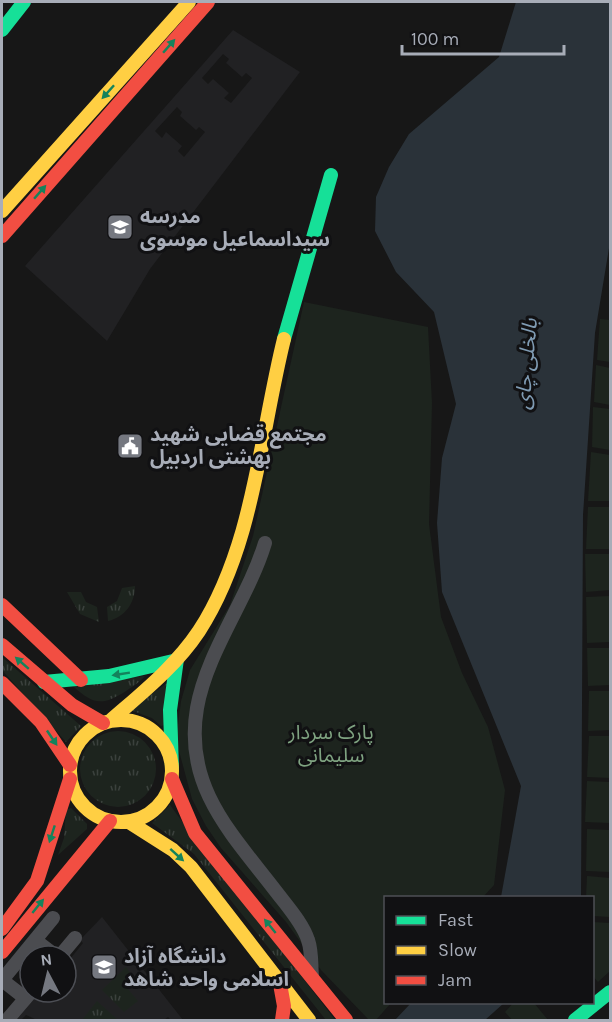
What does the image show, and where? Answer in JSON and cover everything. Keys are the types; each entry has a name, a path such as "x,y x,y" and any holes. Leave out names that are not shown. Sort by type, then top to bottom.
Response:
{"main road":[{"path":"2,30 24,2"},
{"path":"2,211 189,2"},
{"path":"2,236 208,2"},
{"path":"2,929 33,886 81,740 106,722 177,659 205,618 244,529 302,262 331,175"},
{"path":"2,605 81,680"},
{"path":"2,645 72,705 106,722 132,722 152,730 166,747 172,773 195,833 346,1020"},
{"path":"44,682 81,680 151,668 177,659"},
{"path":"2,683 41,722 70,772 80,801 98,817 110,821 129,822 153,812 165,797 172,773 170,710 177,659"},
{"path":"2,952 110,821"},
{"path":"129,822 173,850 191,867 309,1020"},
{"path":"42,864 51,862 60,867 63,876"},
{"path":"280,984 284,1006 282,1020"},
{"path":"575,1020 610,992"}],"street":[{"path":"265,543 256,573 202,686 195,723 196,754 203,784 216,812 289,908 308,940 312,979"},
{"path":"18,989 2,980 53,918"},
{"path":"69,944 75,938"},
{"path":"35,940 41,944"},
{"path":"7,1020 20,1004"}],"shaded area":[{"name":"مدرسه سیداسماعیل موسوی","path":"233,30 300,72 150,269 107,341 25,266","holes":["223,54 229,59 226,63 242,77 246,73 252,78 231,103 224,98 229,93 213,79 208,84 202,78","177,107 182,112 180,116 196,130 199,127 205,132 184,157 178,151 182,146 166,132 162,138 155,131"]},
{"name":"دانشگاه آزاد اسلامی واحد شاهد","path":"102,917 183,1020 171,1020 168,1017 164,1020 37,1020 26,1015 21,1020 16,1020 30,1004 78,1004 78,949 83,943 80,940"}],"green space":[{"name":"پارک سردار سلیمانی","path":"304,302 428,327 432,403 429,524 441,617 462,673 488,727 505,790 494,885 484,896 384,896 384,1004 390,1004 376,1020 369,1020 321,970 286,922 221,848 192,799 176,740 181,701 190,670 230,605 253,536"},
{"path":"600,319 610,320 610,362 597,360"},
{"path":"596,365 610,368 610,405 594,402"},
{"path":"593,407 610,409 610,450 592,447"},
{"path":"591,452 610,455 610,501 588,501"},
{"path":"588,507 610,507 610,549 586,549"},
{"path":"585,554 610,554 610,590 586,592"},
{"path":"135,586 135,592 128,608 124,613 108,621 107,607 117,601 122,588"},
{"path":"67,592 81,592 86,602 97,607 99,622 80,614"},
{"path":"610,596 610,642 587,643 586,597"},
{"path":"587,648 610,648 610,685 588,686"},
{"path":"2,657 81,726 66,742 2,670"},
{"path":"145,676 126,691 104,701 93,700 73,686"},
{"path":"169,682 164,725 161,726 152,718 133,711 134,706"},
{"path":"589,691 610,691 610,730 588,731"},
{"path":"118,731 133,734 145,742 153,754 156,769 153,784 145,796 133,804 118,807 103,804 91,796 83,784 80,769 83,754 91,742 103,734"},
{"path":"589,736 610,736 610,778 587,777"},
{"path":"587,781 610,782 610,823 585,822"},
{"path":"170,805 335,1020 326,1020 194,854 152,823"},
{"path":"71,808 87,824 87,829 58,855 64,838 66,810"},
{"path":"587,829 610,830 610,872 586,871"},
{"path":"587,876 610,878 610,917 594,916 594,896 586,896"},
{"path":"594,922 610,923 610,971 598,982 594,977"},
{"path":"126,967 131,974 123,983 138,1001 124,1012 102,990"},
{"path":"97,1001 118,1020 82,1020"},
{"path":"512,1004 535,1004 548,1020 512,1020 505,1012"}],"water":[{"name":"بالخلی چای","path":"516,2 610,2 610,242 595,333 583,515 581,896 501,896 521,786 442,592 437,523 442,458 456,404 434,312 396,272 375,231 376,197 389,167 409,134 499,57"},
{"path":"410,1004 503,1004 485,1020 395,1020"}],"traffic: fast":[{"path":"2,30 24,2"},
{"path":"284,339 331,175"},
{"path":"172,768 170,710 177,659"},
{"path":"44,682 109,676 173,661"},
{"path":"575,1020 610,992"}],"traffic: slow":[{"path":"2,211 189,2"},
{"path":"110,721 157,679 190,644 217,598 244,527 284,339"},
{"path":"121,720 141,724 157,735 168,751 172,771 168,791 157,807 141,818 121,822 101,818 85,807 74,791 70,771 74,751 85,735 101,724 121,720"},
{"path":"129,822 173,850 191,867 309,1020"}],"traffic: jam":[{"path":"2,236 208,2"},
{"path":"2,605 81,680"},
{"path":"2,645 72,705 103,723"},
{"path":"2,683 41,722 70,765"},
{"path":"2,929 37,881 70,779"},
{"path":"172,779 195,833 346,1020"},
{"path":"2,952 110,821"},
{"path":"280,984 284,1006 282,1020"}],"place":[{"name":"مدرسه سیداسماعیل موسوی","path":"120,227"},
{"name":"مجتمع قضایی شهید بهشتی اردبیل","path":"130,446"},
{"name":"دانشگاه آزاد اسلامی واحد شاهد","path":"104,967"}]}
